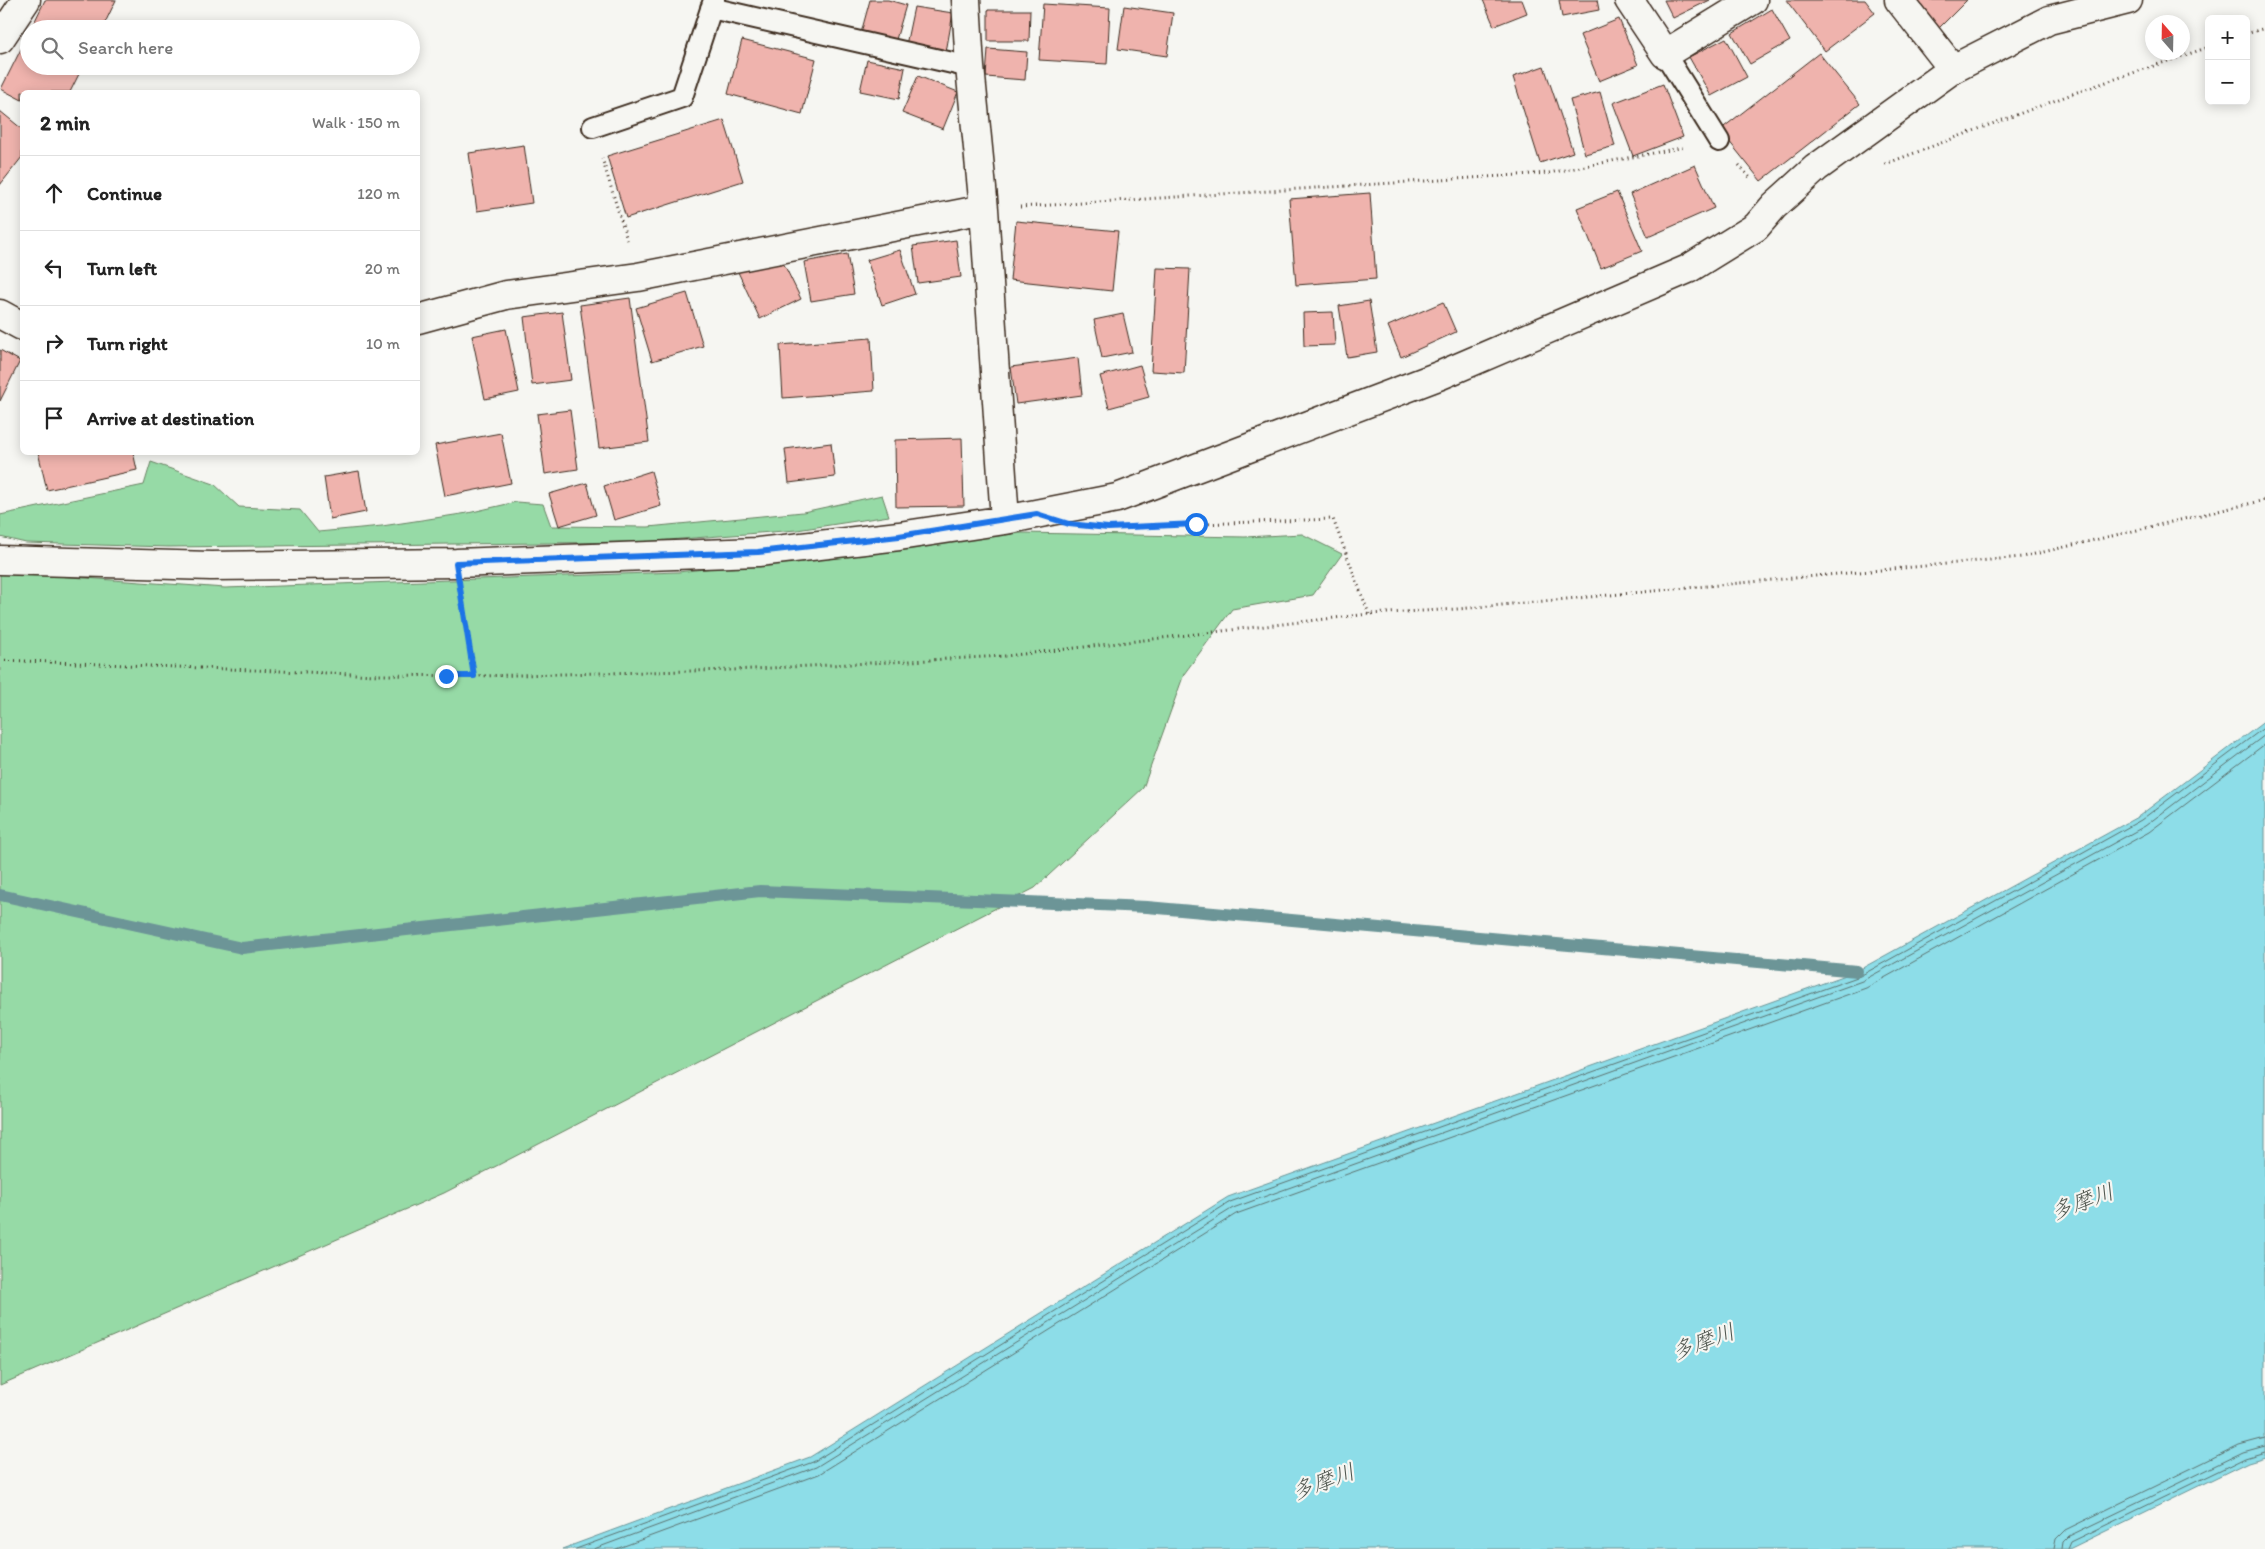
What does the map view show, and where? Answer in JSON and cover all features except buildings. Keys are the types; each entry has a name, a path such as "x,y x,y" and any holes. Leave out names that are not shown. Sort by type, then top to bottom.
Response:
{"street":[{"path":"0,39 26,0"},
{"path":"966,0 970,67 984,209 1005,520"},
{"path":"1629,0 1665,54 1753,0"},
{"path":"1899,0 1953,69"},
{"path":"0,560 211,566 456,563 758,552 899,536 1005,520 1117,498 1441,375 1688,269 1756,227 1774,206 1816,168 1953,69 2055,10 2128,0"},
{"path":"420,318 506,295 638,277 984,209"},
{"path":"0,314 20,325"}],"lane":[{"path":"593,127 682,97 713,4 970,67"},
{"path":"1665,54 1719,141"}],"path":[{"path":"2250,33 2265,28"},
{"path":"1876,168 2080,91 2205,48"},
{"path":"593,127 638,277"},
{"path":"984,209 1548,173 1719,141 1774,206"},
{"path":"0,660 379,676 474,676 732,670 1006,656 1369,614 1458,609 2022,557 2265,500"},
{"path":"1147,526 1333,519 1369,614"},
{"path":"456,563 474,676"}],"green space":[{"path":"151,462 214,484 239,507 300,510 318,532 382,526 468,513 516,502 543,504 551,526 648,527 803,512 882,495 889,516 797,530 642,542 168,547 26,543 0,537 0,515 144,485"},
{"path":"1022,533 1245,537 1302,534 1342,554 1313,595 1232,609 1184,674 1143,788 1035,888 444,1193 0,1385 0,572 225,588 678,572"}],"water":[{"name":"多摩川","path":"2265,721 2265,1457 2248,1462 2069,1549 562,1549 810,1457 1228,1197 1857,971 2139,816"}],"waterway":[{"path":"0,895 242,948 760,891 1147,907 1857,971"}],"route":[{"path":"446,676 474,676 456,563 758,552 899,536 1037,514 1069,524 1108,528 1196,524"}]}
